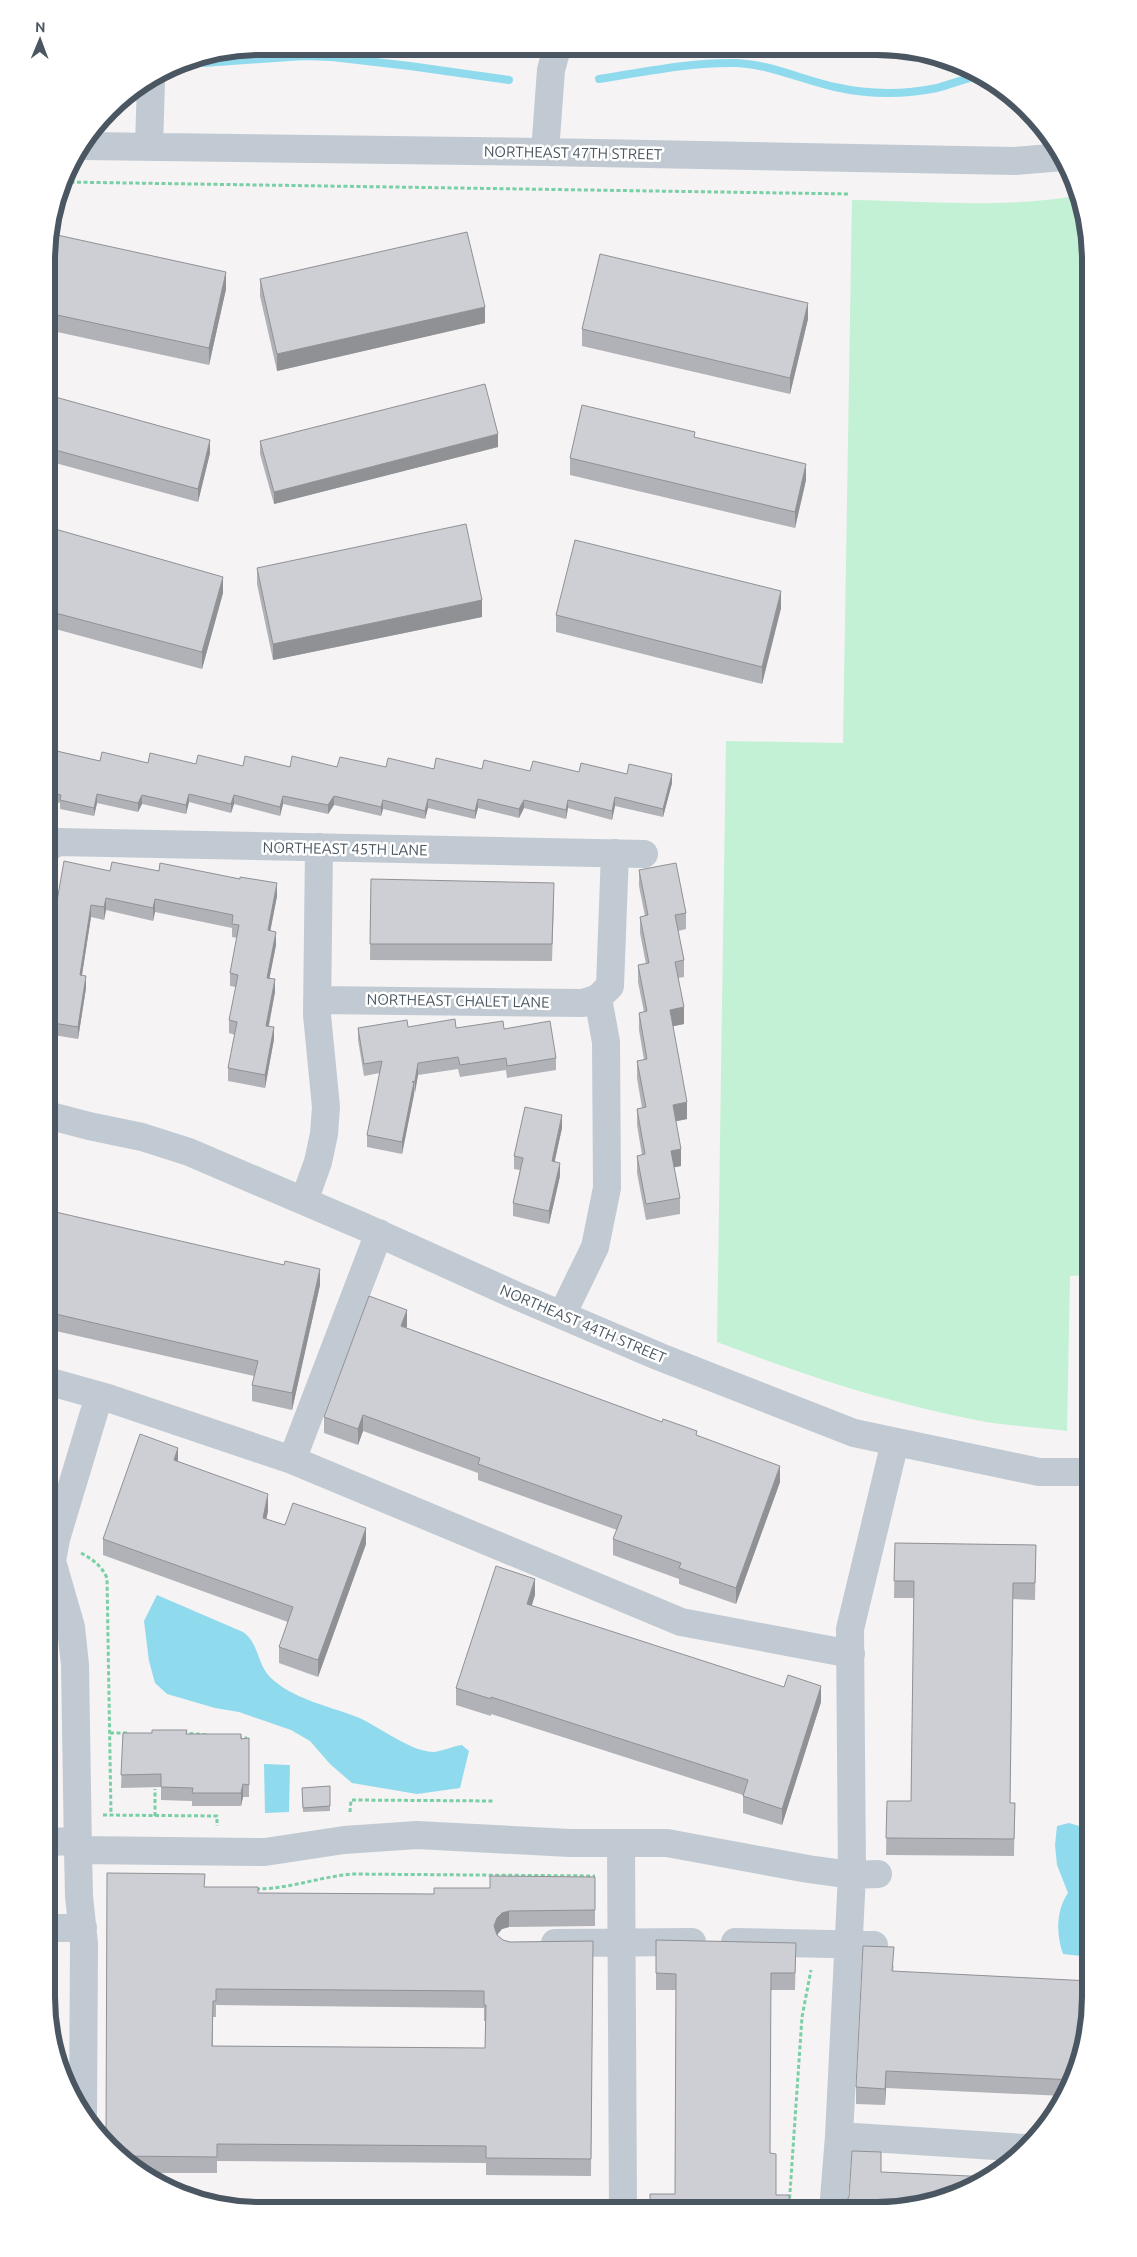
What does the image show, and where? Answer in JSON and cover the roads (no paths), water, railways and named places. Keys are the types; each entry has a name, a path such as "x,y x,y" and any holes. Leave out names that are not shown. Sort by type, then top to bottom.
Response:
{"street":[{"path":"545,152 551,70 555,55"},
{"path":"149,146 151,87"},
{"name":"NORTHEAST 47TH STREET","path":"90,146 1015,161 1054,158"},
{"name":"NORTHEAST 45TH LANE","path":"55,843 644,854"},
{"path":"304,1201 318,1162 325,1116 317,1000 320,847"},
{"path":"562,1315 595,1247 607,1188 606,1042 598,998 610,986 615,854"},
{"name":"NORTHEAST CHALET LANE","path":"317,1000 583,1003 598,998"},
{"name":"NORTHEAST 44TH STREET","path":"55,1118 142,1137 188,1152 660,1357 854,1433 1039,1472 1082,1472"},
{"name":"NORTHEAST 44TH STREET","path":"55,1129 89,1126"},
{"path":"292,1460 379,1234"},
{"path":"55,1383 292,1460 682,1622 850,1654"},
{"path":"55,1543 99,1396"},
{"path":"834,2202 861,1944 865,1874 850,1654 850,1629 895,1442"},
{"path":"55,1577 71,1627 75,1665 77,1815 84,1954 83,2099"},
{"path":"55,1843 78,1846 265,1852 344,1840 417,1835 570,1843 667,1843 808,1869 865,1874"},
{"path":"621,1843 623,2202"},
{"path":"55,1928 83,1928"},
{"path":"529,1943 861,1944"},
{"path":"840,2136 1016,2147"}],"water":[{"path":"157,1595 243,1632 252,1642 266,1672 279,1685 289,1691 366,1721 404,1743 424,1751 436,1752 462,1745 469,1751 460,1788 417,1794 352,1783 330,1764 310,1741 291,1730 239,1712 215,1708 167,1694 155,1683 149,1661 144,1621"},
{"path":"264,1764 290,1765 289,1812 265,1813"},
{"path":"1069,1823 1082,1826 1082,1956 1063,1954 1059,1939 1059,1915 1068,1893 1057,1865 1055,1845 1057,1826"}],"waterway":[{"path":"204,63 304,56 332,57 509,80"},
{"path":"599,79 685,66 719,63 761,66 823,84 861,92 912,92 937,88 970,78"}]}
